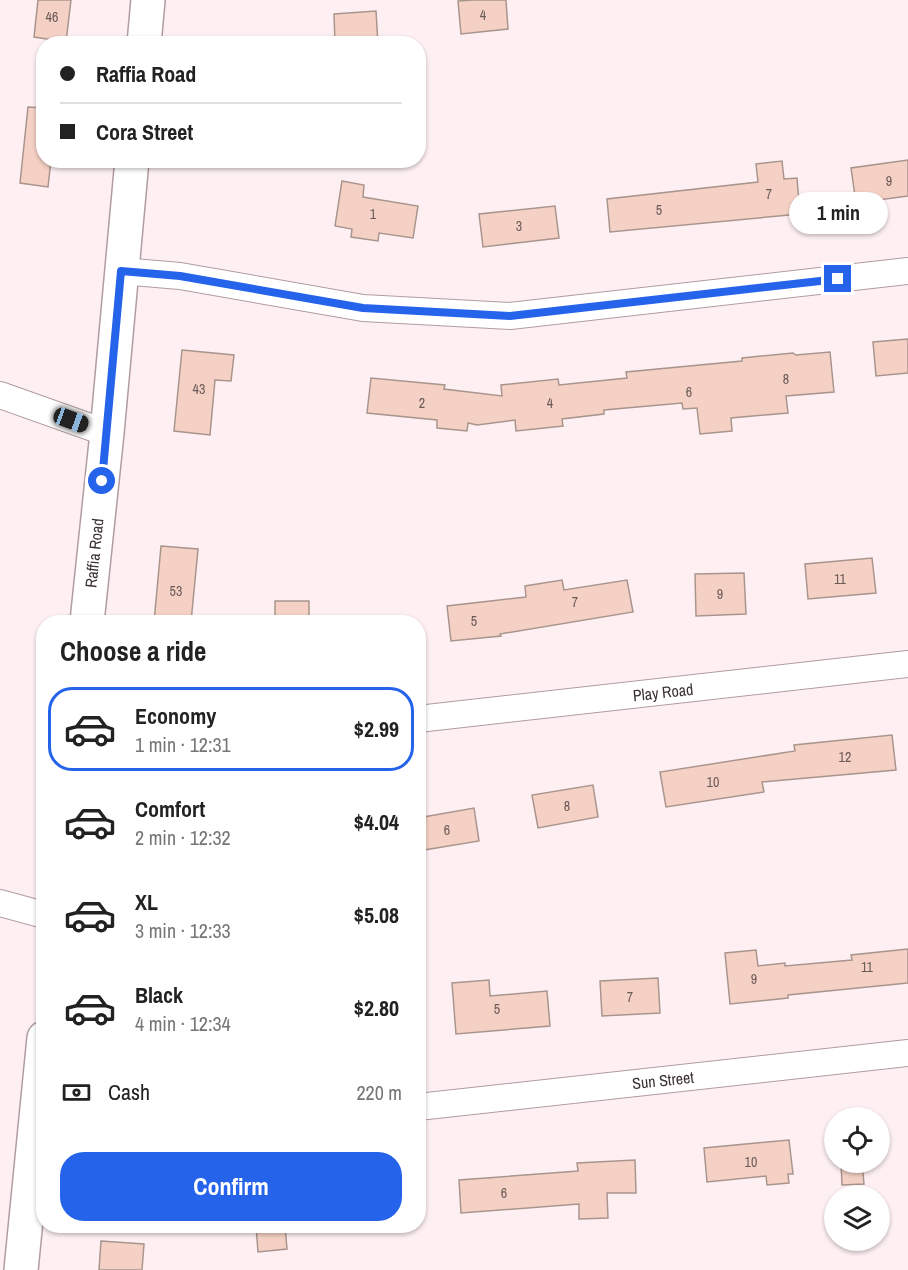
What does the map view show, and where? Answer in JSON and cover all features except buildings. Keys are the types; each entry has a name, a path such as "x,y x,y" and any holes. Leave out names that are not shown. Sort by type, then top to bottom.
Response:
{"main road":[{"path":"145,36 148,0"},
{"name":"Raffia Road","path":"88,615 131,168"},
{"path":"21,1270 36,1161"}],"street":[{"path":"121,271 180,276 363,308 510,316 908,271"},
{"path":"0,395 107,433"},
{"name":"Play Road","path":"426,718 908,664"},
{"path":"0,903 36,913"},
{"name":"Sun Street","path":"426,1106 908,1053"}],"route":[{"path":"102,481 121,271 180,276 363,308 510,316 838,279"}]}
